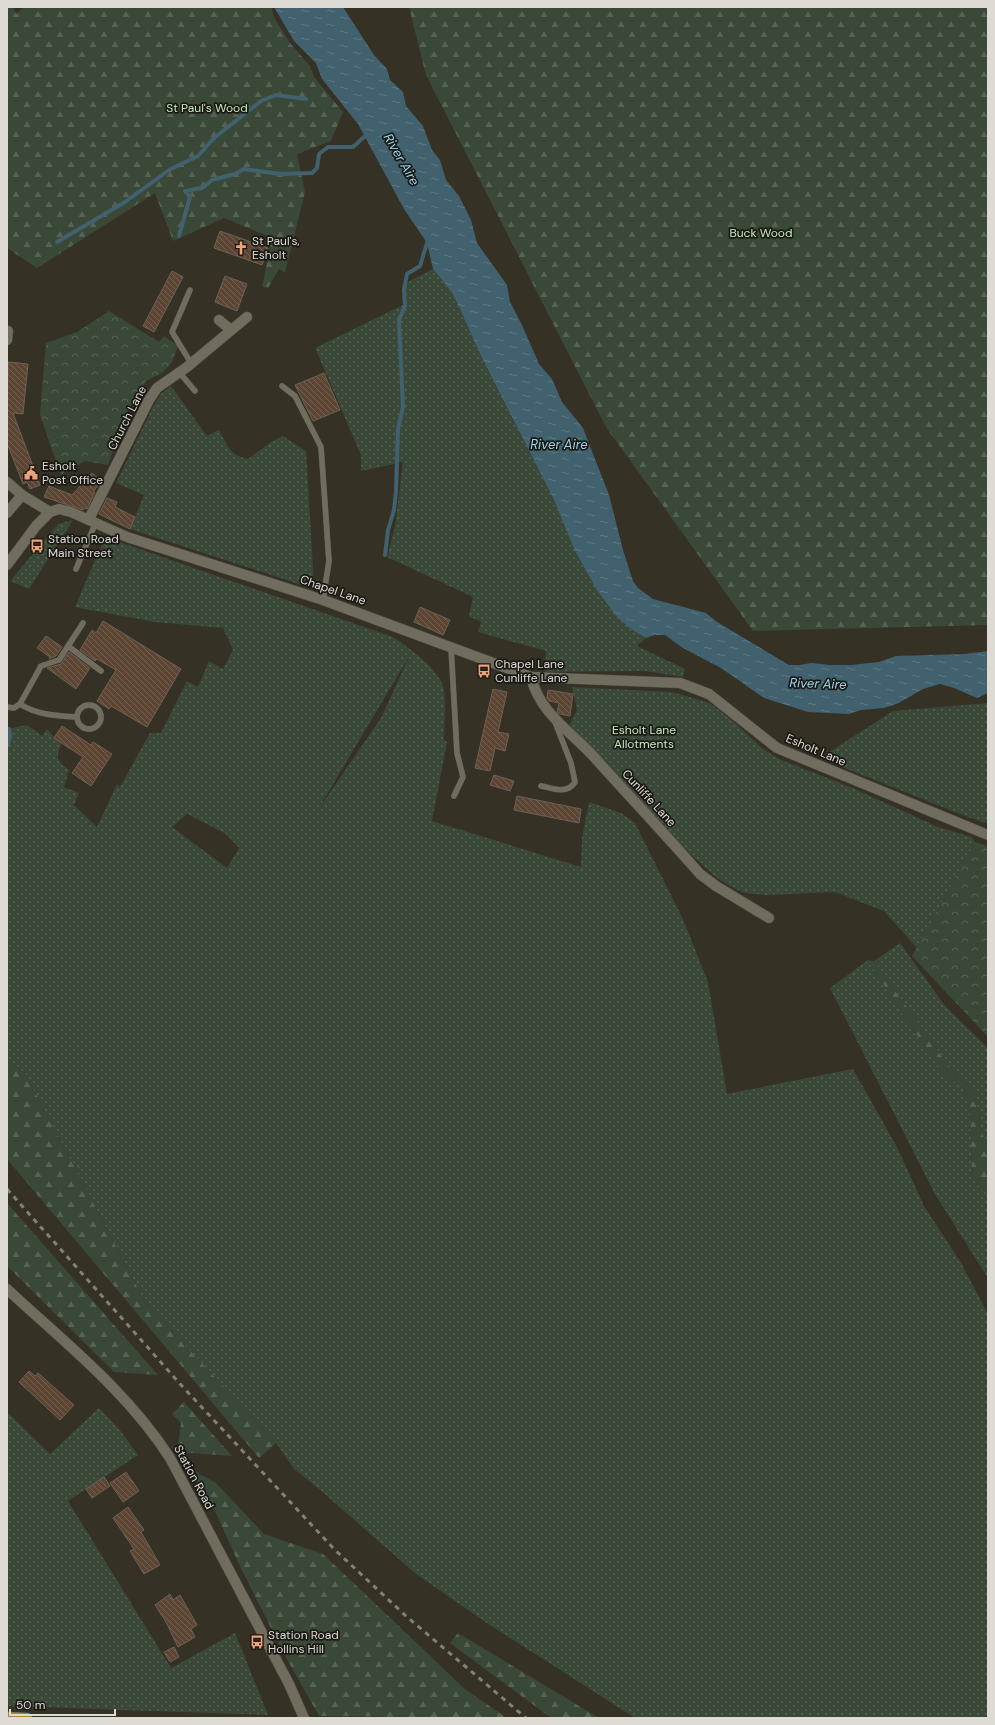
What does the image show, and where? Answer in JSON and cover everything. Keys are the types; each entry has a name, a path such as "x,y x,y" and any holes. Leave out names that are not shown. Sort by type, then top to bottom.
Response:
{"main road":[{"path":"7,1717 27,1718"}],"street":[{"name":"Church Lane","path":"92,521 149,400 157,388 180,372 247,318"},
{"path":"219,320 231,330"},
{"path":"7,482 22,495 50,512 36,526 7,565"},
{"path":"7,513 22,495"},
{"name":"Chapel Lane","path":"50,512 59,509 92,521 127,537 323,600 531,677 570,678"},
{"name":"Cunliffe Lane","path":"531,677 538,698 552,715 593,756 700,874 716,886 769,918"},
{"name":"Esholt Lane","path":"570,678 680,683 695,688 709,694 777,748 988,836"},
{"name":"Station Road","path":"7,1289 113,1386 159,1441 170,1458 290,1684 304,1718"}],"lane":[{"path":"190,290 172,332 191,363"},
{"path":"180,372 195,391"},
{"path":"282,386 295,396 321,447 329,561 323,600"},
{"path":"76,569 92,521"},
{"path":"7,707 14,708 20,704 41,666 59,660 83,623"},
{"path":"68,646 101,671"},
{"path":"451,647 457,753 462,777 454,796"},
{"path":"20,704 28,710 51,716 77,717"},
{"path":"89,705 99,710 101,718 97,725 90,728 82,727 77,717 79,710 89,705"},
{"path":"541,786 565,790 570,789 574,782 572,763 552,715"}],"green space":[{"name":"St Paul's Wood","path":"7,7 13,7 16,14 24,7 271,7 275,19 290,43 310,66 314,77 343,112 331,141 297,154 305,192 285,273 279,269 268,288 262,287 272,238 224,218 173,241 155,193 37,268 7,248"},
{"name":"Buck Wood","path":"409,7 988,7 988,625 753,631 606,427 426,75"},
{"path":"433,269 451,291 480,354 554,500 574,549 631,629 646,638 637,646 685,669 683,677 645,671 545,672 546,651 478,632 481,622 469,616 473,597 387,557 395,527 403,462 361,471 361,455 315,348 403,305 402,285"},
{"path":"109,311 159,342 164,336 178,346 172,362 162,373 146,381 127,412 108,465 85,461 61,475 40,415 46,343 77,332"},
{"path":"171,386 207,436 219,430 227,445 237,455 248,459 271,442 283,436 306,451 314,585 302,585 130,529 144,495 116,483 153,407 161,394"},
{"path":"73,520 29,589 10,581 58,524"},
{"path":"105,537 393,637 412,651 432,669 441,681 443,687 445,701 444,740 447,742 432,821 581,867 582,838 589,802 621,813 635,823 683,919 708,982 727,1094 853,1069 898,1149 924,1206 961,1263 988,1314 988,1718 635,1718 487,1623 416,1574 318,1488 294,1469 276,1443 145,1302 25,1073 7,1060 7,729 27,725 42,736 47,729 54,737 62,742 58,758 59,761 69,770 64,787 79,793 74,805 97,827 117,784 120,787 150,733 161,733 187,681 198,687 209,661 223,669 233,650 223,628 155,622 75,607","holes":["410,655 381,718 322,804 323,801","187,814 226,834 239,848 227,868 172,827"]},
{"name":"Esholt Lane Allotments","path":"572,687 672,692 710,703 733,721 763,749 779,759 855,789 938,827 972,837 975,842 917,948 884,911 835,892 766,895 744,893 716,877 677,842 569,726 577,710"},
{"path":"988,703 988,824 820,758 893,711"},
{"path":"975,842 988,846 988,1037 912,956"},
{"path":"900,943 945,1006 988,1048 988,1141 983,1136 974,1091 948,1065 874,961"},
{"path":"868,960 903,1015 945,1075 963,1088 970,1108 972,1177 988,1198 988,1278 936,1196 830,988"},
{"path":"868,960 874,961 948,1065 974,1091 983,1136 988,1141 988,1198 972,1177 970,1108 963,1088 945,1075 903,1015"},
{"path":"7,1060 25,1073 145,1302 276,1443 259,1458 7,1159"},
{"path":"7,1203 158,1375 114,1372 7,1266"},
{"path":"184,1402 232,1456 177,1452 181,1423 172,1414"},
{"path":"99,1408 119,1429 138,1455 68,1501 171,1668 235,1633 268,1715 7,1706 7,1412 50,1454"},
{"path":"187,1467 216,1483 264,1534 323,1554 466,1690 507,1718 319,1716 283,1652 237,1560 215,1511"},
{"path":"458,1633 599,1718 551,1718 450,1643"}],"water":[{"name":"River Aire","path":"274,7 343,7 374,55 387,69 390,80 403,92 406,106 423,126 432,150 440,160 446,180 459,196 471,220 477,243 507,285 510,302 539,364 552,379 562,402 583,428 609,495 623,550 633,581 638,588 653,599 706,613 717,622 789,665 811,663 851,665 879,662 896,656 965,654 988,651 988,693 977,698 954,688 940,684 923,689 899,703 884,708 861,710 849,714 808,712 764,698 721,668 683,648 665,635 655,635 646,638 631,629 617,617 597,590 574,549 554,500 480,354 451,291 433,269 427,243 404,209 358,124 322,79 316,63 294,41"}],"building":[{"name":"St Paul's, Esholt","path":"220,231 268,248 262,265 214,248"},
{"path":"172,271 183,277 154,332 143,326"},
{"path":"225,276 247,284 237,311 215,302"},
{"path":"8,362 28,364 23,414 13,413 40,485 30,489 27,482 23,484 7,443"},
{"path":"324,373 340,410 313,421 295,385"},
{"path":"92,473 101,481 93,492 95,492 87,509 84,508 83,510 44,497 49,486 72,495"},
{"path":"107,498 117,502 115,507 135,517 130,529 99,514"},
{"path":"420,607 450,620 443,635 414,622"},
{"path":"103,621 181,669 147,727 111,706 109,709 97,701 116,670 97,659 95,661 80,650 92,630 96,633"},
{"path":"46,636 62,647 56,656 49,659 50,657 37,648"},
{"path":"69,652 90,668 76,689 47,668 61,664"},
{"path":"493,689 507,692 498,732 509,734 505,751 495,748 490,771 475,768"},
{"path":"548,690 573,694 570,716 557,712 559,703 549,701 547,698"},
{"path":"62,726 91,745 93,742 112,754 91,786 72,773 83,757 54,738"},
{"path":"494,775 514,781 510,791 490,785"},
{"path":"517,796 581,809 579,823 514,810"},
{"path":"29,1371 35,1376 38,1373 74,1405 60,1420 19,1382"},
{"path":"126,1472 139,1491 123,1502 110,1483"},
{"path":"104,1477 110,1486 92,1498 86,1489"},
{"path":"128,1507 144,1530 141,1532 160,1565 144,1574 130,1551 134,1549 113,1518"},
{"path":"170,1594 173,1600 180,1595 197,1625 191,1629 195,1637 178,1647 166,1622 155,1605"},
{"path":"174,1647 179,1657 170,1662 164,1652"}],"waterway":[{"path":"57,242 125,202 169,170 198,156 214,138 261,101 276,95 306,99"},
{"path":"179,236 190,197 185,191 202,188 212,180 235,174 244,169 280,174 312,173 317,168 319,154 328,147 353,147 364,137"},
{"path":"385,555 388,530 394,510 398,429 403,407 399,320 405,306 404,290 407,274 420,266 427,243"},
{"path":"7,746 10,737 9,729"}],"railway":[{"path":"7,1189 182,1386 335,1550 406,1616 526,1718"}],"place":[{"name":"St Paul's, Esholt","path":"241,248"},
{"name":"Esholt Post Office","path":"31,473"},
{"name":"Station Road Main Street","path":"37,546"},
{"name":"Chapel Lane Cunliffe Lane","path":"484,671"},
{"name":"Station Road Hollins Hill","path":"257,1642"}]}
